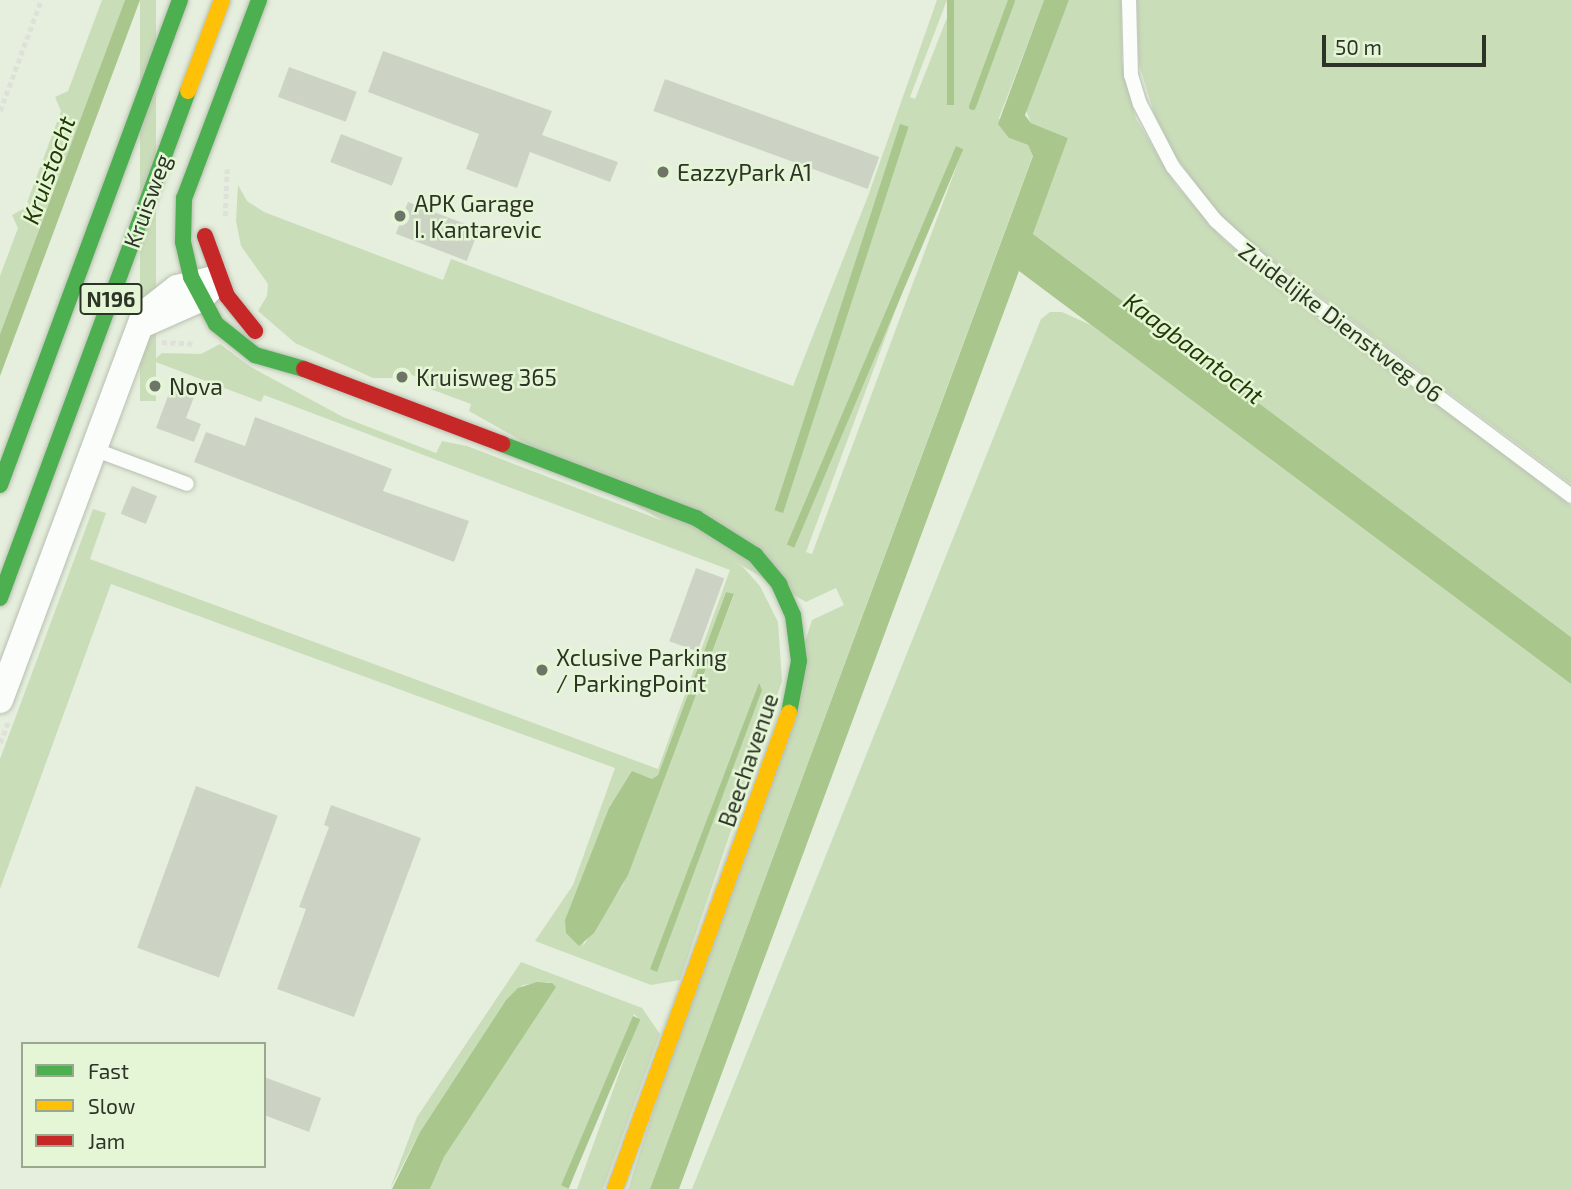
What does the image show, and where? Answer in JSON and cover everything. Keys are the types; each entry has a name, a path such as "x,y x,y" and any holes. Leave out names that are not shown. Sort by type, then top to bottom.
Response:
{"main road":[{"name":"Kruisweg","path":"0,485 180,0"},
{"name":"Kruisweg","path":"0,598 222,0"},
{"name":"Kruisweg","path":"196,290 183,242 183,207 187,182 199,162 258,0"},
{"name":"Kruisweg","path":"199,162 206,244 219,280"},
{"name":"Beechavenue","path":"219,280 235,308 282,360"},
{"name":"Beechavenue","path":"196,290 220,329 255,355 282,360 696,518 755,555 789,604 799,662 790,716 615,1189"}],"street":[{"path":"0,700 93,449 145,337 150,306 219,280"}],"lane":[{"name":"Zuidelijke Dienstweg 06","path":"1129,0 1132,75 1145,116 1178,174 1242,247 1571,496"},
{"path":"93,449 187,484"}],"path":[{"path":"0,111 41,0"},
{"path":"226,225 227,161"},
{"path":"145,337 199,343 220,329"}],"shaded area":[{"path":"102,0 125,0 0,334 0,276 18,228 12,215 25,208 61,111 55,97 68,91"},
{"path":"125,0 140,0 0,376 0,334"},
{"path":"140,0 156,0 156,401 140,401"},
{"path":"937,0 947,0 910,97 915,99 954,0 1044,0 999,118 1009,138 1028,145 1033,155 650,1189 628,1189 812,620 844,605 836,588 806,602 469,411 471,404 425,387 427,381 402,371 399,378 373,378 295,343 258,311 267,296 268,284 241,246 236,221 238,185 247,201 264,212 443,280 451,259 793,386 868,196","holes":["956,147 963,149 812,554 806,552"]},
{"path":"947,0 954,0 954,105 947,105"},
{"path":"1044,0 1069,0 1025,115 1031,123 1068,138 1033,234 1571,637 1571,684 1019,271 679,1189 650,1189 1033,156 1028,145 1009,138 998,124"},
{"path":"1069,0 1121,0 1122,61 1136,119 1176,185 1224,240 1571,506 1571,637 1033,234 1068,138 1031,123 1025,108"},
{"path":"1137,0 1571,0 1571,484 1246,241 1213,207 1176,157 1154,113 1139,64"},
{"path":"900,124 909,127 783,513 775,510"},
{"path":"956,146 963,149 794,548 787,545"},
{"path":"1050,312 1062,312 1091,325 1571,684 1571,1189 692,1189 1041,319"},
{"path":"220,344 251,367 343,417 436,453 442,441 467,446 684,529 743,567 760,586 778,622 782,681 680,980 651,985 535,941 573,885 615,768 111,584 0,889 0,759 93,509 106,513 90,559 658,769 730,570 264,395 261,402 153,361 162,353 201,354","holes":["726,592 734,595 623,885 583,946 611,804 621,796 632,772 652,779 658,775"]},
{"path":"726,592 734,594 628,875 594,933 579,946 566,933 565,920 609,808 632,771 652,779 658,775"},
{"path":"759,683 762,690 657,972 650,969"},
{"path":"521,962 642,1008 660,1034 603,1189 577,1189 639,1019 634,1014 569,1189 430,1189 444,1157 552,983 547,982 523,985 506,1000 420,1132 390,1189 417,1117"},
{"path":"537,982 552,983 556,987 444,1157 430,1189 392,1189 420,1132 506,1000 518,988"},
{"path":"633,1016 640,1019 568,1188 561,1185"}],"building":[{"path":"383,51 552,111 542,135 618,162 610,182 530,152 517,188 466,169 479,134 368,92"},
{"path":"289,67 357,92 346,122 278,97"},
{"path":"665,79 879,157 868,189 653,111"},
{"path":"341,134 403,158 392,186 330,162"},
{"path":"408,202 479,229 467,261 396,234"},
{"path":"171,388 194,397 186,418 201,424 194,442 156,428"},
{"path":"255,417 392,469 383,491 469,521 454,562 194,462 206,432 245,446"},
{"path":"132,486 157,496 146,524 121,514"},
{"path":"696,568 724,578 698,652 669,641"},
{"path":"196,786 278,816 219,977 137,948"},
{"path":"331,805 421,838 354,1017 277,989 306,909 299,907 329,827 324,825"},
{"path":"266,1078 321,1098 309,1132 266,1116"}],"waterway":[{"path":"972,106 1011,0"}],"traffic: fast":[{"path":"0,485 180,0"},
{"path":"259,0 184,198 183,242 191,277 216,324 255,355 304,369"},
{"path":"0,598 188,91"},
{"path":"502,444 696,518 755,555 779,584 793,615 799,661 789,713"}],"traffic: slow":[{"path":"188,91 222,0"},
{"path":"615,1189 789,713"}],"traffic: jam":[{"path":"205,236 227,296 255,331"},
{"path":"304,369 502,444"}],"place":[{"name":"EazzyPark A1","path":"663,172"},
{"name":"APK Garage I. Kantarevic","path":"400,216"},
{"name":"Kruisweg 365","path":"402,377"},
{"name":"Nova","path":"155,386"},
{"name":"Xclusive Parking / ParkingPoint","path":"542,670"}],"water label":[{"name":"Kruistocht","path":"48,170"},
{"name":"Kaagbaantocht","path":"1194,348"}]}
